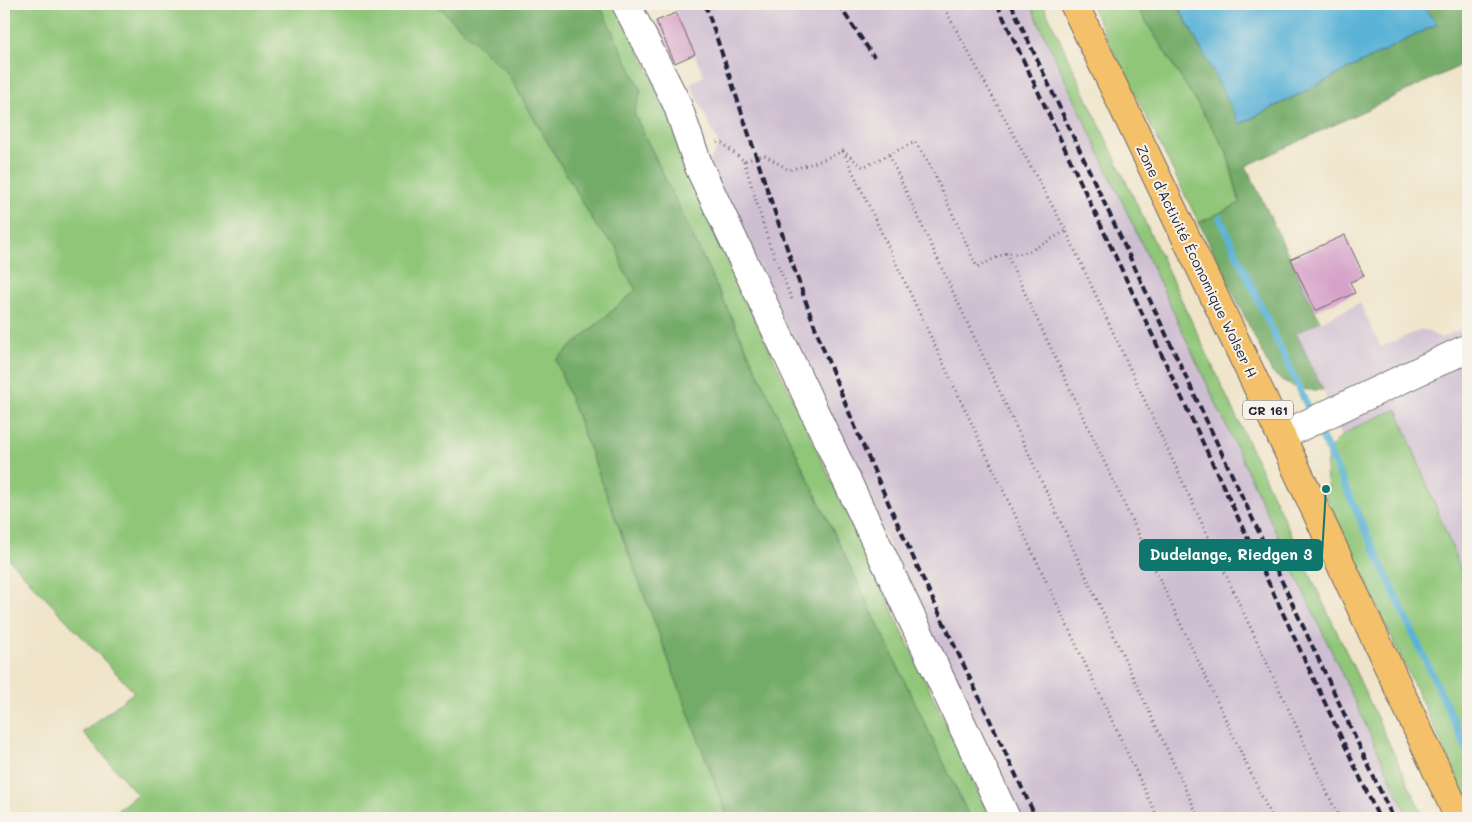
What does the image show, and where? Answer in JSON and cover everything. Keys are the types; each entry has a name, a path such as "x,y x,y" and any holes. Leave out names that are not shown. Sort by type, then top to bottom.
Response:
{"main road":[{"name":"Zone d'Activité Économique Wolser H","path":"1074,4 1281,436 1459,818"}],"lane":[{"path":"626,4 677,104 699,167 1006,818"},
{"path":"1281,436 1374,394 1468,348"}],"path":[{"path":"942,4 1066,231 1339,818"},
{"path":"692,147 718,142 722,143 744,161 764,155 788,170 817,162 843,151"},
{"path":"843,151 863,167 915,142 930,165 978,267 1006,252 1019,254 1030,251 1066,231"},
{"path":"843,151 1158,818"},
{"path":"890,155 1199,818"},
{"path":"1006,252 1272,818"}],"shaded area":[{"path":"672,4 1030,4 1409,818 1017,818 709,162 719,145 690,83 704,76"},
{"path":"1360,303 1381,347 1422,329 1441,338 1468,326 1468,588 1397,409 1341,435 1323,390 1296,333"}],"green space":[{"path":"4,4 436,4 508,74 598,229 617,247 624,269 636,290 556,360 728,818 108,818 137,794 83,732 134,692 4,554"},
{"path":"436,4 599,4 641,90 634,113 970,818 728,818 556,360 636,290 623,269 617,247 598,229 508,74"},
{"path":"599,4 616,4 667,108 682,163 990,818 970,818 634,113 641,90"},
{"path":"1030,4 1043,4 1424,818 1409,818"},
{"path":"1090,4 1135,4 1226,150 1240,204 1199,223"},
{"path":"1135,4 1180,4 1178,6 1241,124 1437,24 1421,4 1456,4 1468,7 1468,72 1464,64 1246,166 1320,321 1296,333 1323,390 1307,390 1295,387 1272,373 1199,223 1240,203 1226,150"},
{"path":"1397,409 1468,588 1468,801 1324,492 1329,490 1326,471 1328,456 1334,445 1342,436 1354,428"}],"water":[{"path":"1421,4 1437,24 1240,124 1178,5"}],"building":[{"path":"676,13 695,54 675,63 656,21"},
{"path":"1345,235 1364,276 1350,282 1355,293 1315,311 1291,259"}],"waterway":[{"path":"1220,218 1312,416"},
{"path":"1317,426 1468,752"}],"railway":[{"path":"705,4 791,259 845,403 897,523 1036,818"},
{"path":"838,4 874,57"},
{"path":"997,4 1379,818"},
{"path":"1011,4 1393,818"}],"place":[{"name":"Dudelange, Riedgen 3","path":"1326,489"}]}
